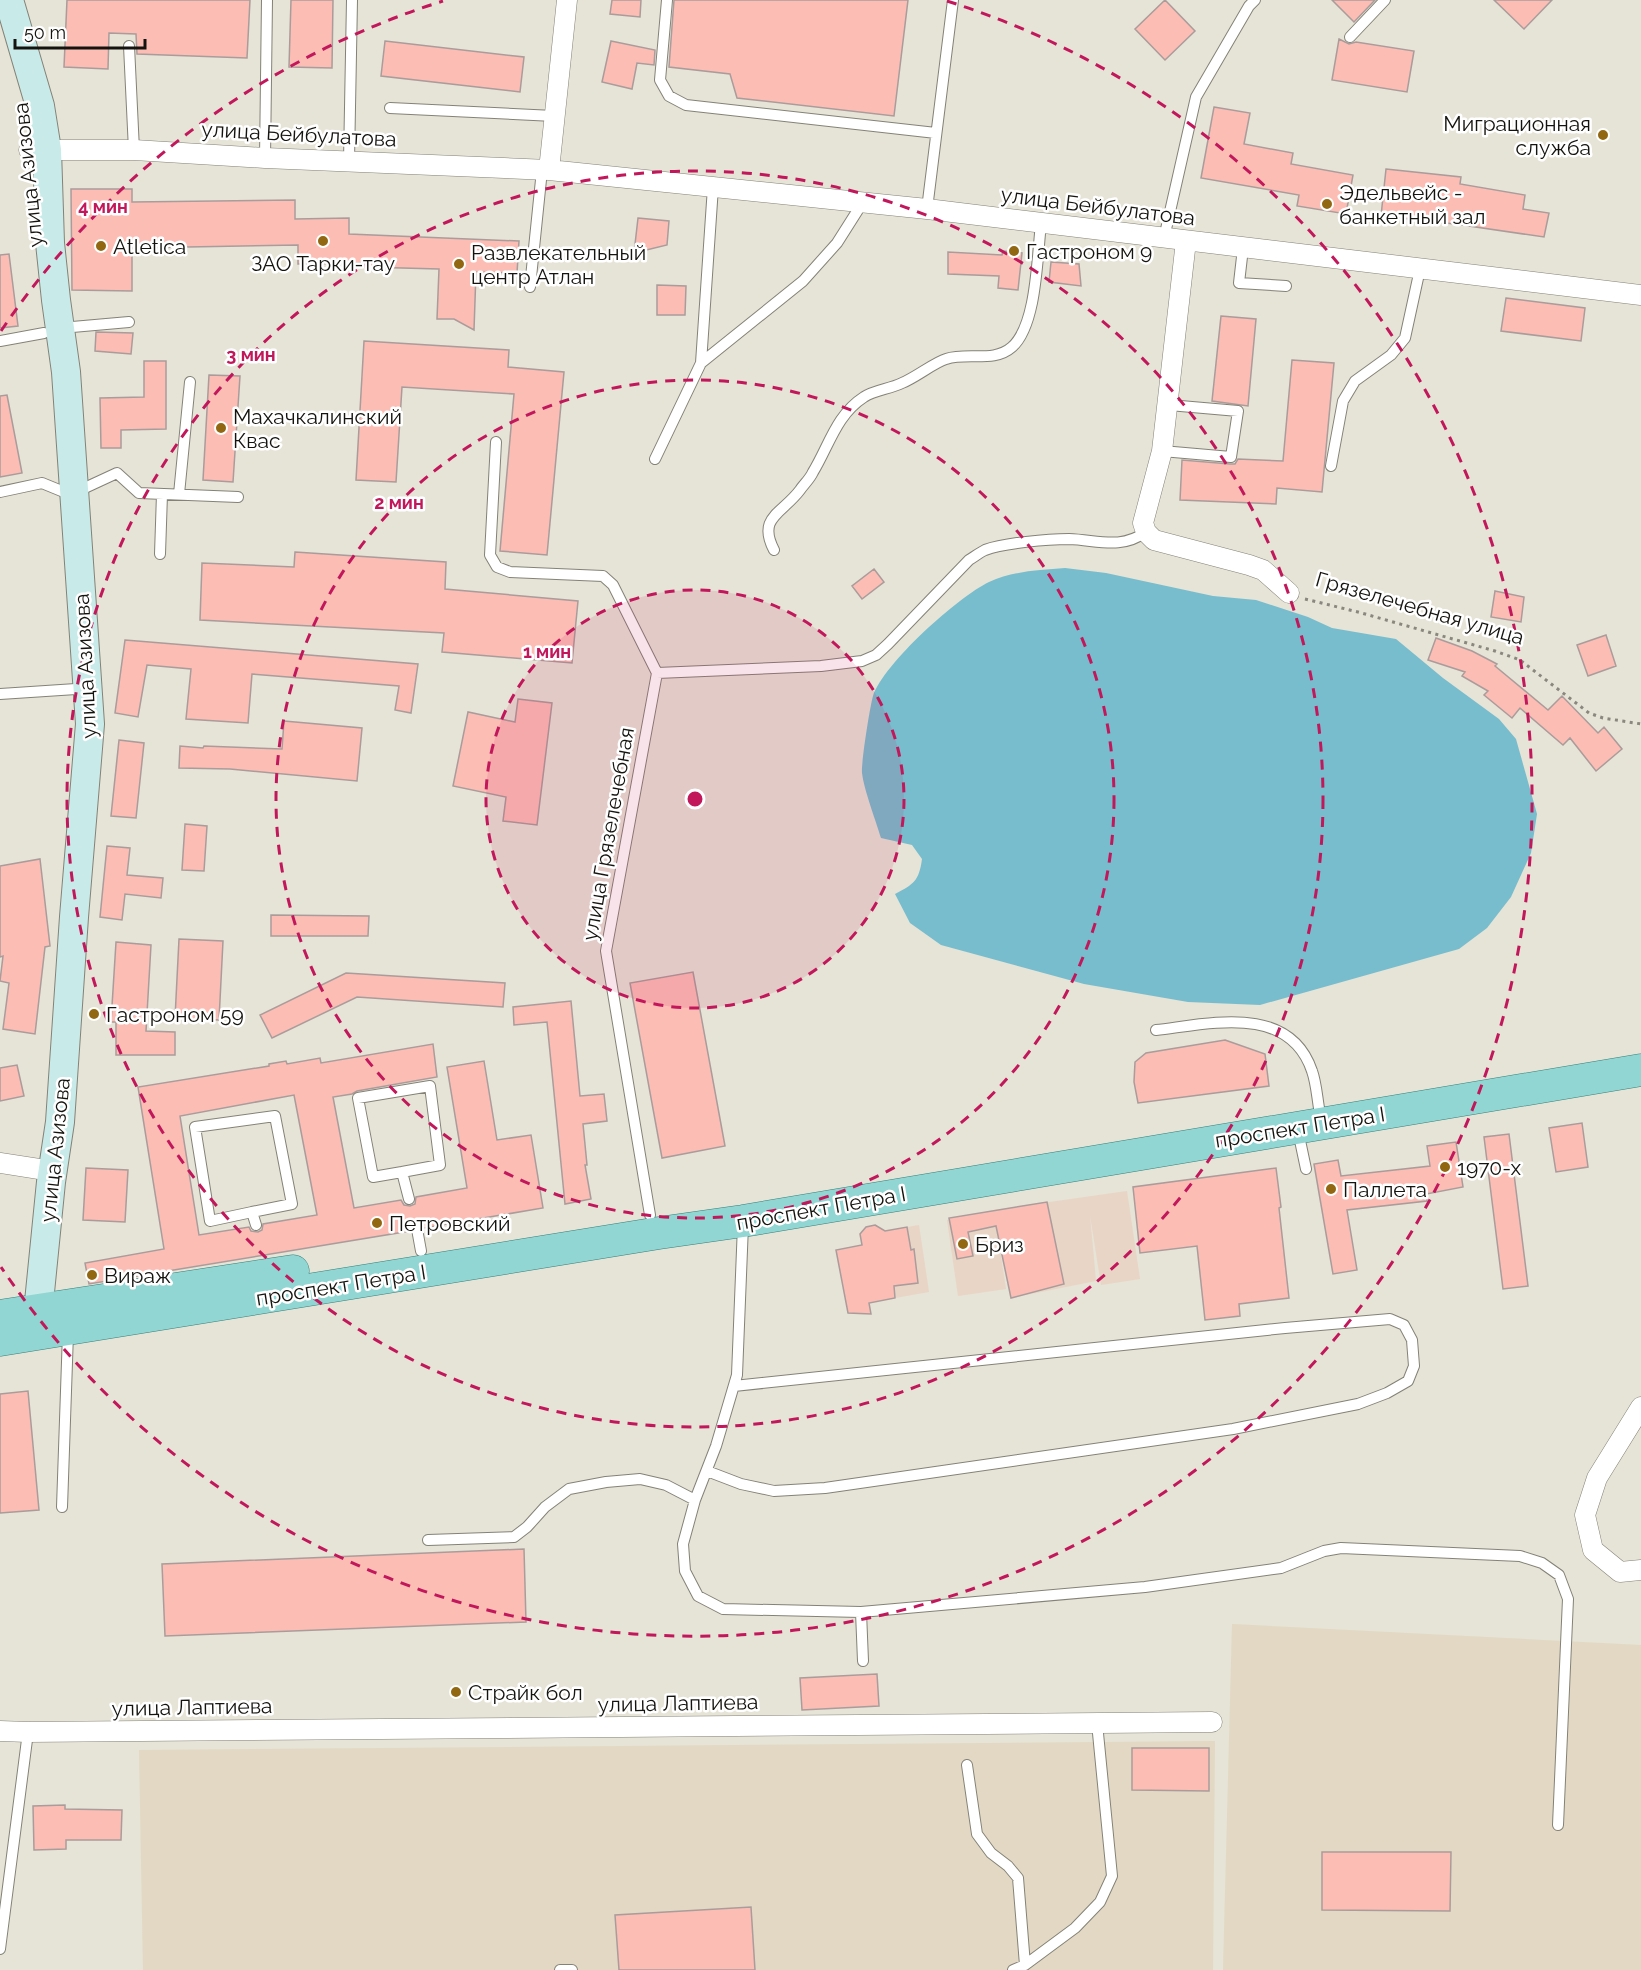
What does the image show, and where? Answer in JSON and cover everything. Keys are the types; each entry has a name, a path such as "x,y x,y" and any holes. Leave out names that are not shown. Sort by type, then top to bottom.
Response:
{"main road":[{"name":"улица Азизова","path":"9,0 40,106 38,150 50,243 52,331 66,372 77,722 43,1170 18,1326"},
{"name":"улица Азизова","path":"0,17 24,108 38,150"},
{"name":"улица Азизова","path":"43,1170 60,1122 90,724 70,492"},
{"name":"проспект Петра I","path":"18,1326 68,1329 743,1221 1309,1118 1641,1052"},
{"name":"проспект Петра I","path":"18,1326 269,1270 419,1240 650,1215 1641,1070"}],"street":[{"path":"545,170 554,116 567,0"},
{"name":"улица Бейбулатова","path":"38,150 134,150 545,170 927,209 1641,295"},
{"path":"1146,532 1143,524 1162,451 1169,405 1186,241"},
{"name":"Грязелечебная улица","path":"1146,532 1154,540 1263,570 1289,593"},
{"path":"0,1163 43,1170"},
{"path":"1641,1407 1597,1478 1585,1515 1593,1550 1620,1572 1641,1570"},
{"name":"улица Лаптиева","path":"0,1731 1212,1722"}],"lane":[{"path":"265,158 267,0"},
{"path":"350,161 352,0"},
{"path":"667,0 660,80 669,96 686,105 936,133"},
{"path":"927,209 952,0"},
{"path":"1164,238 1196,97 1255,0"},
{"path":"1350,37 1386,0"},
{"path":"129,46 134,150"},
{"path":"390,108 554,116"},
{"path":"530,286 545,170"},
{"path":"655,459 701,363 713,187"},
{"path":"701,363 803,281 837,243 863,202"},
{"path":"774,549 767,536 767,528 777,513 795,496 813,473 838,423 865,396 902,384 945,359 996,356 1012,347 1023,332 1030,316 1041,224"},
{"path":"1243,248 1239,283 1286,286"},
{"path":"1331,466 1343,401 1355,381 1391,355 1405,338 1420,269"},
{"path":"0,341 52,331 129,322"},
{"path":"179,495 190,382"},
{"path":"1162,451 1231,457 1238,411 1169,405"},
{"path":"496,442 490,555 497,567 510,572 603,576 613,585 657,673 821,666 862,661 876,655 969,560 983,551 997,547 1067,539 1125,543 1146,532"},
{"path":"0,492 42,483 70,492 117,473 139,493 238,497"},
{"path":"160,554 162,494"},
{"name":"улица Грязелечебная","path":"650,1215 606,951 657,673"},
{"path":"0,694 76,689"},
{"path":"1156,1030 1238,1021 1273,1028 1294,1041 1311,1070 1306,1169"},
{"path":"430,1086 440,1165 402,1172 373,1177 358,1098 430,1086"},
{"path":"275,1116 292,1204 252,1212 210,1221 195,1127 275,1116"},
{"path":"402,1172 409,1199"},
{"path":"252,1212 256,1226"},
{"path":"743,1221 737,1375 716,1446 695,1500 683,1544 685,1571 698,1596 723,1609 861,1612 1156,1586 1281,1568 1324,1551 1341,1548 1520,1556 1542,1563 1559,1575 1568,1599 1558,1825"},
{"path":"707,1471 741,1484 774,1491 825,1488 1233,1429 1358,1404 1387,1393 1408,1381 1414,1366 1412,1340 1404,1325 1389,1319 734,1386"},
{"path":"62,1507 68,1329"},
{"path":"428,1540 514,1537 527,1527 545,1506 569,1489 606,1482 640,1479 666,1485 695,1500"},
{"path":"861,1612 863,1661"},
{"path":"1014,1970 1025,1965 1075,1929 1100,1902 1112,1876 1096,1723"},
{"path":"0,1949 28,1732"},
{"path":"967,1765 977,1834 991,1853 1008,1866 1018,1878 1025,1965"},
{"path":"560,1970 572,1970"}],"path":[{"name":"Грязелечебная улица","path":"1289,593 1484,647 1520,660 1589,713 1603,718 1641,724"}],"shaded area":[{"path":"1127,1191 1140,1279 1101,1285 1090,1215 1096,1281 1011,1298 997,1231 1006,1289 958,1296 947,1220 993,1210"},
{"path":"919,1225 929,1292 895,1298 885,1231"},
{"path":"1232,1624 1641,1645 1641,1970 1223,1970"},
{"path":"1215,1741 1213,1970 143,1970 139,1750"}],"water":[{"path":"1065,568 1106,573 1213,596 1256,600 1308,617 1332,628 1396,639 1443,678 1499,719 1516,739 1537,814 1531,853 1511,897 1487,928 1459,949 1260,1005 1188,1002 1084,984 941,945 910,923 895,894 914,881 922,859 912,845 881,838 863,780 863,758 873,696 891,666 906,649 942,616 976,590 1007,575"}],"building":[{"path":"67,0 250,0 247,58 137,54 136,34 109,33 108,69 64,67"},
{"path":"291,0 333,0 332,68 289,67"},
{"path":"612,0 641,0 640,17 610,14"},
{"path":"674,0 908,0 894,116 737,98 730,74 669,67"},
{"path":"1165,0 1195,31 1165,60 1135,29"},
{"path":"1332,0 1375,0 1354,22"},
{"path":"1494,0 1552,0 1524,29"},
{"path":"1339,39 1349,44 1356,42 1414,51 1407,92 1332,80"},
{"path":"385,41 524,57 520,92 381,76"},
{"path":"611,41 655,50 654,65 637,63 632,89 602,82"},
{"path":"1214,107 1250,113 1244,144 1293,153 1291,164 1353,175 1346,214 1297,206 1299,195 1201,178"},
{"path":"1386,169 1461,177 1460,184 1525,195 1523,209 1549,213 1544,237 1381,216"},
{"path":"71,189 132,189 132,202 295,200 295,219 349,218 349,234 519,241 517,273 476,272 474,330 454,319 437,319 439,269 365,267 365,263 298,264 298,245 132,248 132,291 72,290"},
{"path":"638,218 669,221 667,245 634,253"},
{"path":"1003,251 1022,253 1018,290 998,288 999,276 948,274 948,252 1002,255"},
{"path":"9,254 18,326 0,328 0,255"},
{"path":"1051,262 1079,264 1081,286 1049,282"},
{"path":"657,285 686,286 685,315 657,315"},
{"path":"1506,298 1585,308 1581,341 1501,331"},
{"path":"1221,316 1256,319 1248,406 1212,401"},
{"path":"96,332 133,333 131,354 95,351"},
{"path":"364,341 509,350 508,367 564,372 547,555 500,551 514,394 402,387 396,482 356,480"},
{"path":"1292,360 1334,363 1322,492 1277,488 1276,504 1180,500 1182,460 1230,464 1235,464 1238,459 1283,461"},
{"path":"144,361 166,361 166,429 121,430 121,448 101,448 100,398 144,397"},
{"name":"Махачкалинский Квас","path":"209,375 240,376 233,482 203,480"},
{"path":"7,395 22,473 0,477 0,396"},
{"path":"295,552 446,562 445,589 578,601 572,663 442,652 444,633 200,620 202,563 294,567"},
{"path":"874,569 884,582 862,599 852,586"},
{"path":"1495,591 1524,597 1521,622 1491,617"},
{"path":"1606,635 1616,666 1588,676 1577,645"},
{"path":"1436,638 1472,651 1497,664 1495,666 1548,710 1562,696 1598,733 1604,727 1622,749 1596,771 1570,738 1563,745 1520,708 1512,718 1484,695 1488,691 1462,676 1465,672 1428,660"},
{"path":"125,640 418,664 411,713 395,710 399,686 252,674 248,723 186,719 191,669 147,665 138,717 115,713"},
{"path":"518,699 552,703 537,825 503,821 506,797 453,786 468,712 515,722"},
{"path":"284,721 362,728 357,781 230,769 179,768 180,746 282,749"},
{"path":"119,740 144,743 136,818 111,816"},
{"path":"185,824 207,826 204,871 182,870"},
{"path":"107,846 130,848 127,875 163,878 161,898 125,894 122,920 100,917"},
{"path":"40,859 50,946 45,947 35,1034 3,1029 9,983 0,981 3,956 0,957 0,866"},
{"path":"271,915 369,916 368,936 271,936"},
{"path":"179,939 223,941 219,1020 175,1018"},
{"path":"116,942 151,945 146,1031 175,1032 175,1055 116,1055 116,1022 111,1022"},
{"path":"693,972 725,1146 662,1158 630,983"},
{"path":"346,973 505,983 503,1007 357,997 272,1038 260,1015"},
{"path":"571,1001 580,1096 604,1094 607,1121 583,1124 587,1165 585,1165 591,1199 565,1204 547,1022 514,1025 513,1007"},
{"path":"1225,1040 1265,1054 1269,1086 1138,1103 1134,1082 1135,1062 1146,1053"},
{"path":"433,1044 437,1077 333,1097 354,1208 401,1200 404,1205 410,1206 415,1204 416,1197 467,1188 447,1067 484,1061 497,1140 531,1135 543,1208 424,1228 422,1224 416,1222 412,1224 410,1231 89,1284 85,1263 164,1249 138,1087 269,1066 269,1064 286,1061 287,1064 320,1058 321,1063","holes":["294,1095 317,1215 263,1224 262,1230 258,1232 251,1231 249,1227 199,1235 180,1116"]},
{"path":"17,1065 24,1096 0,1101 0,1068"},
{"path":"1582,1123 1588,1167 1556,1172 1549,1128"},
{"path":"1509,1134 1528,1286 1503,1289 1484,1137"},
{"path":"1456,1142 1463,1187 1426,1194 1427,1201 1347,1210 1357,1270 1333,1274 1314,1164 1338,1160 1341,1176 1430,1166 1427,1146"},
{"path":"86,1168 128,1170 125,1222 83,1220"},
{"path":"1276,1168 1289,1298 1239,1304 1240,1316 1205,1320 1197,1246 1140,1253 1133,1187"},
{"path":"1047,1202 1064,1284 1011,1298 996,1226 968,1232 973,1256 957,1259 949,1218"},
{"path":"875,1225 885,1231 907,1227 911,1250 914,1249 918,1283 894,1286 895,1298 869,1303 871,1314 848,1313 836,1250 862,1245 860,1234 866,1227"},
{"path":"28,1391 39,1510 0,1513 0,1394"},
{"path":"524,1549 526,1622 165,1636 162,1564"},
{"path":"877,1674 879,1706 802,1710 800,1678"},
{"path":"1132,1748 1209,1748 1209,1791 1132,1790"},
{"path":"65,1805 65,1809 122,1810 121,1840 66,1840 66,1849 34,1850 33,1806"},
{"path":"1322,1852 1451,1852 1450,1911 1322,1910"},
{"path":"751,1907 755,1970 619,1970 615,1915"}],"place":[{"name":"Миграционная служба","path":"1603,135"},
{"name":"Эдельвейс - банкетный зал","path":"1327,204"},
{"name":"ЗАО Тарки-тау","path":"323,241"},
{"name":"Atletica","path":"101,246"},
{"name":"Гастроном 9","path":"1014,251"},
{"name":"Развлекательный центр Атлан","path":"459,264"},
{"name":"Махачкалинский Квас","path":"221,428"},
{"name":"Гастроном 59","path":"94,1014"},
{"name":"1970-х","path":"1445,1167"},
{"name":"Паллета","path":"1331,1189"},
{"name":"Петровский","path":"377,1223"},
{"name":"Бриз","path":"963,1244"},
{"name":"Вираж","path":"92,1275"},
{"name":"Страйк бол","path":"456,1692"}]}
